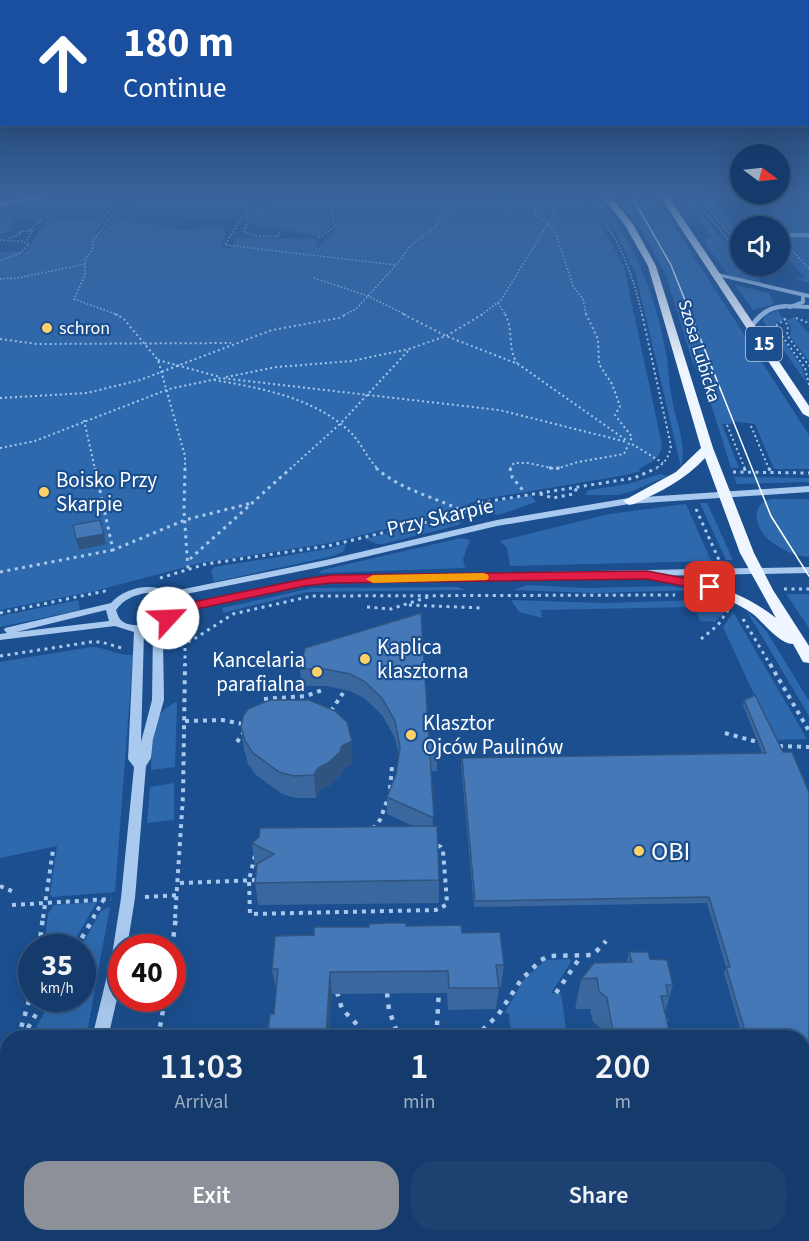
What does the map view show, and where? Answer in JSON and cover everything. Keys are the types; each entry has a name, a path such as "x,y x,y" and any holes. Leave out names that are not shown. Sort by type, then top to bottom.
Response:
{"main road":[{"name":"Szosa Lubicka","path":"645,253 652,266 707,448 723,494 755,571"},
{"name":"15","path":"703,253 809,414"},
{"path":"629,501 678,478 693,466 707,448"},
{"path":"755,571 809,658"},
{"path":"647,575 710,587 733,594 762,615 809,658"}],"street":[{"path":"718,275 806,296 803,302 789,307"},
{"path":"752,326 759,314 765,311 789,307 809,307"},
{"name":"Przy Skarpie","path":"168,595 326,563 486,525 629,501 809,489"},
{"path":"174,610 304,582 331,579 647,575 809,570"},
{"path":"0,632 114,605 124,596 139,591 155,590 168,595 173,599 174,610 168,618 158,624 139,629 126,628 116,623 111,615 114,605"},
{"path":"159,639 166,629 195,606"},
{"path":"0,637 116,623"},
{"path":"102,1030 119,955 128,898 140,766 145,758 147,739 158,700 158,624"},
{"path":"139,629 134,759 140,766"}],"path":[{"path":"0,261 18,253"},
{"path":"90,253 85,259 86,275 74,299 104,308 123,318 158,360 169,389 185,456 188,569"},
{"path":"289,253 396,266"},
{"path":"0,398 87,393 163,372 272,330 339,318 356,309 405,253"},
{"path":"0,448 35,441 84,420 169,389 277,367 352,361 409,349 446,336 474,321 498,302 532,253"},
{"path":"527,493 510,473 510,467 514,463 528,463 549,469 621,455 632,437 615,415 620,406 612,384 599,364 598,339 588,319 583,298 573,286 562,253"},
{"path":"538,494 634,478 646,474 663,463 669,456 671,446 634,278 624,253"},
{"path":"794,253 809,269"},
{"path":"0,279 17,278 86,264"},
{"path":"315,278 368,296 446,336 518,364 629,443 663,463"},
{"path":"498,302 510,323 512,356 518,364"},
{"path":"779,310 788,327 787,335 809,366"},
{"path":"790,316 775,326 805,368 809,385"},
{"path":"0,339 37,344 236,343"},
{"path":"189,560 341,423 409,349"},
{"path":"158,360 221,378 499,410 629,443"},
{"path":"213,380 259,389 317,409 350,431 381,472 425,494 454,504 486,525"},
{"path":"84,420 113,550"},
{"path":"728,425 746,472"},
{"path":"751,426 771,473"},
{"path":"731,472 809,473"},
{"path":"156,579 206,564 328,546 452,516 484,502 527,493 553,498 573,494 578,487"},
{"path":"0,572 113,550 185,520 253,503"},
{"path":"693,503 720,562"},
{"path":"0,613 113,589"},
{"path":"781,589 809,589"},
{"path":"367,607 387,610 409,605 433,595"},
{"path":"174,934 180,883 185,644 233,614 312,596 684,595"},
{"path":"701,639 718,625 733,604"},
{"path":"409,605 481,608"},
{"path":"739,611 809,732"},
{"path":"0,656 91,642 101,642 116,648"},
{"path":"264,699 306,696 326,689"},
{"path":"327,717 343,693"},
{"path":"185,721 222,720 248,725 237,742"},
{"path":"725,733 764,744"},
{"path":"774,746 809,747"},
{"path":"363,843 380,820 392,781 392,767"},
{"path":"258,843 434,843 441,847 447,902 446,905 436,910 250,914 249,880 258,843"},
{"path":"41,934 53,850"},
{"path":"180,883 261,880"},
{"path":"0,886 14,892"},
{"path":"12,905 179,895"},
{"path":"83,934 104,900"},
{"path":"482,1030 501,1012 522,977 543,958 593,955 606,941"},
{"path":"556,993 581,956"},
{"path":"435,1030 437,997 441,985"},
{"path":"336,987 342,1009 362,1030"},
{"path":"387,993 385,1004 397,1030"},
{"path":"22,1030 27,1012"},
{"path":"25,1030 37,1012"},
{"path":"159,1030 163,1012"},
{"path":"658,1021 670,1021"}],"shaded area":[{"path":"0,253 616,253 624,267 662,445 657,457 639,469 641,471 478,500 443,515 330,543 201,563 95,591 0,610"},
{"path":"626,253 633,253 657,313 682,441 681,467 636,275"},
{"path":"654,253 691,253 809,435 809,469 774,469 755,424 731,421 732,424 722,424 739,468 731,468 710,401 692,360 666,275"},
{"path":"712,253 730,253 730,276 756,276 764,286 729,276"},
{"path":"790,253 809,253 809,283 795,278 805,278 790,261"},
{"path":"735,285 769,293 774,304 753,310"},
{"path":"778,310 783,320 776,323 774,327 802,367 806,382 763,321 764,316"},
{"path":"794,317 809,334 809,362 790,336 791,327 787,320"},
{"path":"660,474 668,476 630,492 618,495 586,495 588,490 628,484"},
{"path":"734,477 809,478 809,482 737,484"},
{"path":"531,495 536,502 499,515 474,510 490,503"},
{"path":"809,499 809,557 783,549 769,540 760,529 757,511 765,501"},
{"path":"700,503 707,503 733,560 726,560"},
{"path":"686,504 711,561 510,566 507,548 500,541 609,514"},
{"path":"461,516 462,520 459,525 383,544 365,539"},
{"path":"461,538 470,540 463,559 465,568 319,573 322,570"},
{"path":"346,544 344,551 333,556 214,582 211,571 214,567"},
{"path":"528,585 586,588 668,586 699,590 594,593 513,590"},
{"path":"457,587 466,590 308,592 223,613 222,608 312,588"},
{"path":"786,594 809,594 809,628"},
{"path":"78,600 80,610 0,627 0,616"},
{"path":"511,600 605,603 705,600 728,608 715,622 700,621 693,607 541,610 542,618 519,612"},
{"path":"747,611 767,632 809,701 809,716"},
{"path":"733,612 807,739 775,740 723,627"},
{"path":"91,647 133,655 115,892 52,897 50,894 57,846 0,858 0,662"},
{"path":"177,702 175,767 151,770 154,730 157,721 161,713"},
{"path":"174,783 174,820 147,823 150,787"},
{"path":"97,902 78,934 46,934 48,914 54,905"},
{"path":"110,907 96,983 96,934 88,934 101,911"},
{"path":"570,959 571,962 551,993 561,994 566,1029 510,1030 509,1014 505,1012 525,978 546,960"},
{"path":"45,1012 91,1012 87,1030 35,1030"}],"building":[{"path":"100,520 104,534 76,539 73,525"},
{"name":"Klasztor Ojców Paulinów","path":"421,613 429,739 437,738 437,754 430,754 434,818 387,797 396,774 400,747 395,721 382,698 364,681 350,674 325,669 300,669 305,648"},
{"name":"OBI","path":"755,695 783,752 792,752 809,792 809,1030 745,1030 726,967 730,967 709,897 475,901 462,758 766,753 744,700"},
{"path":"270,700 309,700 335,711 347,722 352,741 342,746 340,752 328,763 318,768 314,775 294,776 279,772 253,753 245,741 241,727 243,716 248,709"},
{"path":"437,826 439,880 255,883 257,864 274,854 252,843 259,837 260,828"},
{"path":"369,924 461,925 462,933 500,932 504,965 496,965 499,988 449,988 448,971 330,972 326,1030 268,1030 270,1014 274,1014 278,969 272,969 275,936 314,935 314,927 369,927"},
{"path":"629,952 648,952 650,959 667,960 673,985 666,985 668,996 661,996 669,1030 613,1030 607,998 599,991 597,978 581,979 594,963 632,962"}],"tram line":[{"path":"664,253 671,265 771,516 809,576"}],"slow traffic":[{"path":"373,579 483,577"}],"place":[{"name":"schron","path":"47,328"},
{"name":"Boisko Przy Skarpie","path":"44,492"},
{"name":"Kaplica klasztorna","path":"365,659"},
{"name":"Kancelaria parafialna","path":"317,672"},
{"name":"Klasztor Ojców Paulinów","path":"411,735"},
{"name":"OBI","path":"639,851"}],"route":[{"path":"168,618 174,610 304,582 331,579 647,575 710,587"}]}
